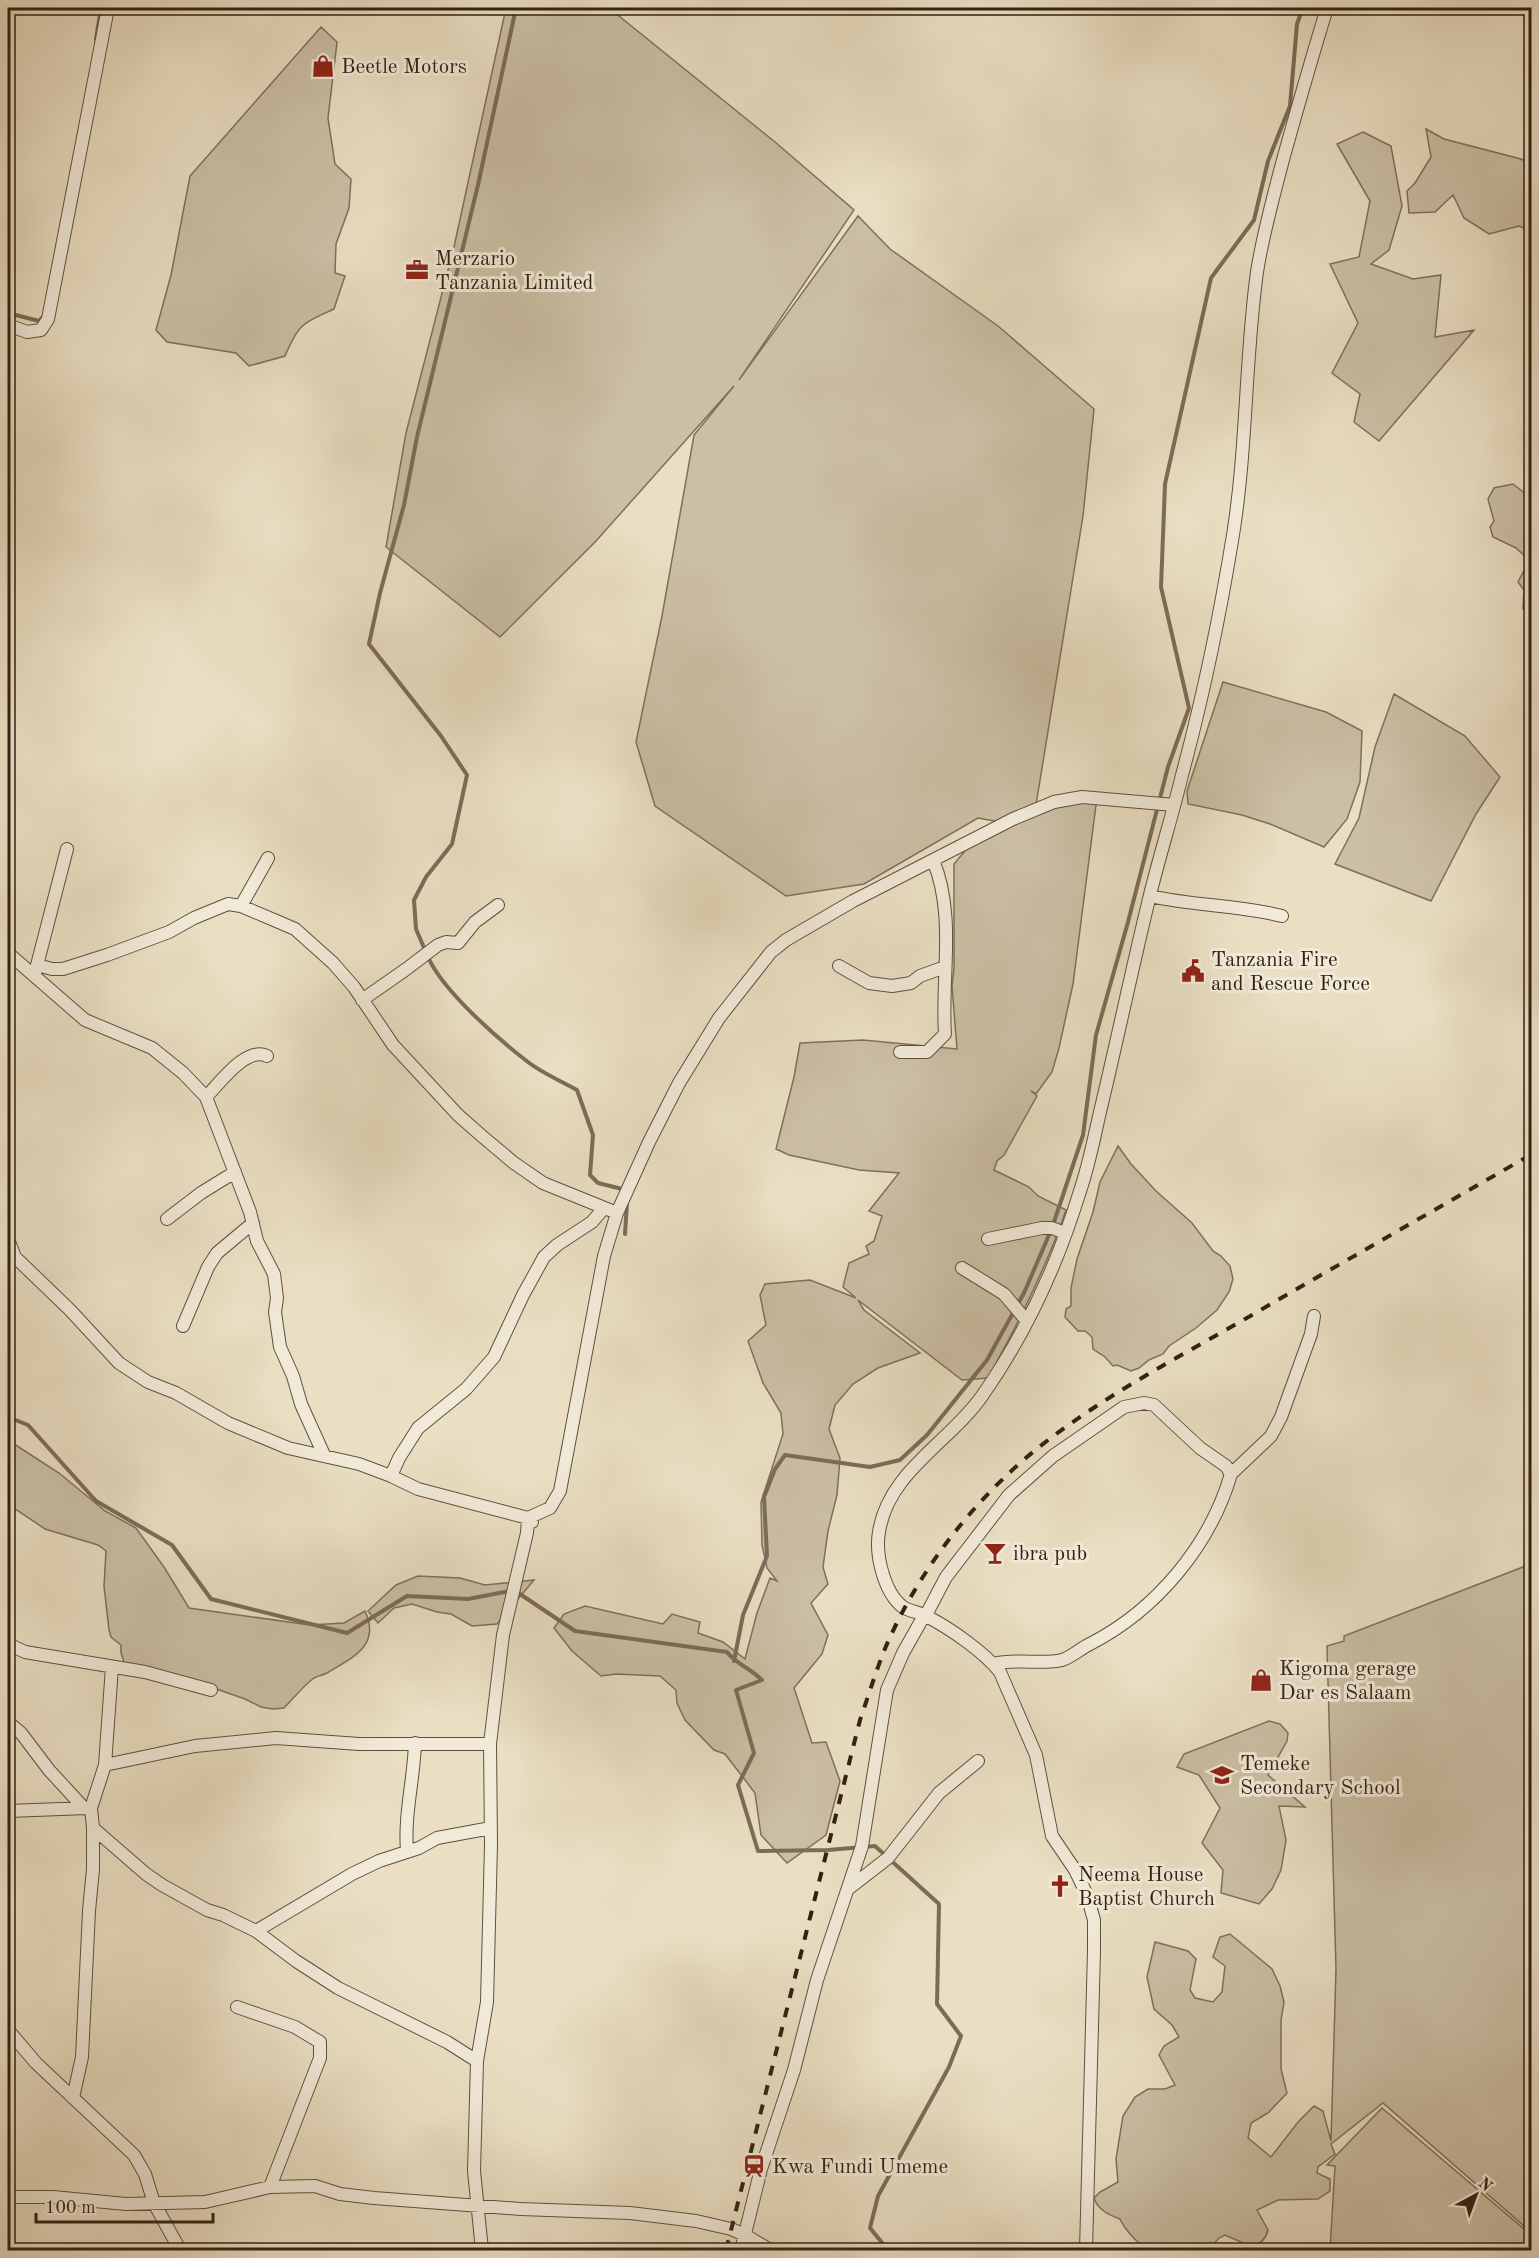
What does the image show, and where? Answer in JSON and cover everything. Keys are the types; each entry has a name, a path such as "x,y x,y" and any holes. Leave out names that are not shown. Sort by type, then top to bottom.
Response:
{"street":[{"path":"8,325 27,332 41,330 48,319 108,8"},
{"path":"1086,2250 1094,1920 1084,1886 1052,1836 1036,1755 1006,1685 993,1664 925,1615 901,1606 887,1585 881,1568 878,1532 888,1501 909,1472 966,1416 1013,1346 1052,1267 1090,1156 1150,896 1205,674 1234,532 1241,466 1250,325 1258,265 1308,67 1327,8"},
{"path":"483,2250 474,2172 477,2061 487,2002 491,1828 490,1744 503,1635 531,1520 550,1508 560,1491 604,1256 617,1213 649,1142 679,1083 719,1018 771,952 786,940 853,901 1013,819 1054,802 1083,797 1174,805"},
{"path":"36,971 67,849"},
{"path":"241,906 268,858"},
{"path":"900,1052 927,1052 945,1034 944,901 941,878 933,860"},
{"path":"1150,896 1178,902 1264,911 1282,916"},
{"path":"36,971 63,969 108,955 169,932 215,908 228,904 241,906 300,933 333,963 354,987 393,1045 458,1115 514,1163 543,1183 617,1213"},
{"path":"362,1000 442,942 458,943 476,922 498,906"},
{"path":"8,953 36,971 85,1020 152,1048 183,1073 207,1097 258,1241 276,1283 275,1312 280,1347 293,1376 301,1404 324,1455"},
{"path":"839,966 869,983 892,986 911,983 920,976 945,967"},
{"path":"207,1097 246,1056 262,1054 267,1056"},
{"path":"167,1220 201,1193 235,1172"},
{"path":"391,1476 399,1458 418,1428 466,1389 494,1357 544,1257 557,1245 592,1222 604,1208"},
{"path":"183,1326 208,1267 217,1253 253,1223"},
{"path":"988,1239 1042,1228 1052,1228 1065,1233"},
{"path":"8,1239 11,1256 70,1310 119,1363 148,1382 176,1393 228,1423 264,1439 309,1454 324,1455 359,1464 418,1489 531,1520"},
{"path":"962,1268 1004,1294 1026,1320"},
{"path":"993,1664 1008,1660 1062,1660 1104,1638 1129,1620 1185,1566 1216,1513 1231,1474 1271,1436 1288,1399 1311,1334 1314,1316"},
{"path":"741,2250 761,2169 794,2070 817,1980 864,1839 887,1690 903,1653 946,1577 1009,1495 1053,1456 1124,1407 1144,1402 1154,1405 1200,1448 1226,1466 1231,1474"},
{"path":"8,1644 25,1652 145,1672 211,1690"},
{"path":"87,1808 105,1765 112,1667"},
{"path":"8,1722 21,1733 49,1770 87,1808 93,1828 82,2056 73,2098"},
{"path":"105,1765 195,1746 276,1738 359,1744 490,1744"},
{"path":"407,1851 407,1817 415,1743"},
{"path":"847,1890 888,1858 939,1793 978,1761"},
{"path":"8,1811 87,1808"},
{"path":"93,1828 162,1885 207,1910 256,1930 296,1961 338,1988 447,2042 477,2061"},
{"path":"256,1930 352,1874 419,1848 437,1838 491,1828"},
{"path":"237,2007 295,2027 320,2042 321,2046 320,2058 270,2187"},
{"path":"8,2030 36,2063 134,2155 145,2174 154,2203 180,2250"},
{"path":"8,2197 53,2197 126,2204 205,2202 270,2187 315,2186 340,2194 374,2198 477,2206 630,2213 696,2221 731,2229 770,2250"}],"shaded area":[{"path":"506,8 609,8 775,142 854,210 739,380 858,216 890,249 998,326 1094,409 1083,516 1035,811 1085,793 1096,805 1073,984 1052,1072 1036,1094 1031,1091 1037,1096 1004,1155 997,1161 994,1170 1029,1187 1038,1196 1066,1210 1031,1296 988,1378 962,1380 858,1300 864,1310 920,1353 878,1368 853,1384 835,1405 829,1429 840,1458 837,1495 828,1531 823,1567 828,1584 811,1603 828,1635 822,1654 794,1688 812,1743 826,1742 840,1781 826,1835 787,1863 761,1835 755,1793 725,1754 714,1750 685,1720 677,1703 676,1690 660,1676 616,1674 601,1676 572,1651 554,1628 564,1614 585,1606 663,1624 672,1614 700,1622 698,1633 723,1642 745,1659 757,1613 770,1578 777,1581 767,1568 762,1545 761,1502 783,1434 781,1413 763,1383 748,1341 766,1325 760,1295 765,1284 810,1280 856,1298 843,1287 849,1263 869,1254 866,1246 874,1241 882,1216 869,1211 899,1173 859,1170 789,1155 776,1149 800,1043 863,1040 957,1049 952,986 954,864 980,833 1005,823 978,818 864,884 786,896 655,806 636,742 662,616 694,435 734,386 596,541 500,637 386,547 406,433 454,247"},
{"path":"321,27 337,42 328,118 335,164 351,179 349,208 336,244 335,273 345,276 334,309 303,326 294,337 285,356 249,366 236,353 167,342 156,330 171,275 190,176"},
{"path":"1426,129 1444,139 1521,159 1531,164 1531,231 1519,226 1489,234 1464,218 1453,195 1435,212 1409,213 1407,191 1415,183 1431,157"},
{"path":"1363,132 1391,146 1402,206 1389,250 1371,264 1413,279 1441,275 1435,337 1474,330 1379,441 1354,422 1360,394 1332,373 1358,323 1330,264 1359,257 1370,201 1337,144"},
{"path":"1513,484 1531,498 1531,562 1516,548 1493,537 1490,527 1494,521 1488,499 1494,488"},
{"path":"1532,565 1531,616 1523,609 1524,590 1518,582 1526,567"},
{"path":"1223,682 1326,712 1362,731 1360,782 1347,819 1324,847 1242,815 1188,804 1187,791"},
{"path":"1394,694 1465,736 1500,777 1476,814 1431,901 1335,864 1359,818 1375,747"},
{"path":"1118,1146 1156,1191 1192,1223 1213,1251 1230,1266 1233,1279 1229,1292 1217,1310 1169,1346 1163,1354 1131,1371 1117,1365 1113,1366 1093,1349 1092,1337 1085,1331 1078,1331 1065,1317 1066,1309 1071,1306 1071,1288 1077,1259 1093,1212 1100,1182"},
{"path":"8,1440 59,1473 105,1511 136,1528 164,1567 189,1608 310,1625 344,1623 365,1611 369,1623 367,1642 355,1656 310,1681 284,1708 261,1707 208,1686 125,1665 121,1645 111,1637 109,1630 104,1586 106,1551 98,1545 45,1529 8,1504"},
{"path":"1531,1564 1531,2232 1383,2103 1331,2144 1335,2154 1318,2167 1317,2173 1330,2179 1330,2191 1318,2199 1278,2200 1257,2210 1268,2230 1264,2239 1256,2246 1250,2249 1225,2235 1208,2250 1146,2248 1133,2237 1120,2219 1101,2209 1094,2198 1118,2182 1116,2159 1123,2116 1135,2097 1148,2089 1165,2089 1175,2085 1159,2055 1164,2046 1179,2037 1172,2025 1154,2009 1147,1977 1155,1942 1188,1951 1196,1959 1190,1990 1195,1998 1213,2002 1222,1992 1225,1966 1213,1957 1220,1937 1230,1934 1272,1969 1284,2002 1281,2020 1281,2069 1287,2093 1268,2113 1251,2123 1248,2138 1271,2157 1314,2106 1323,2111 1331,2141 1336,1969 1327,1646 1344,1641 1344,1636"},
{"path":"418,1576 460,1578 485,1585 534,1580 497,1624 472,1626 451,1614 412,1604 394,1608 378,1623 368,1611 396,1585"},
{"path":"1269,1721 1280,1724 1288,1733 1287,1741 1268,1775 1305,1807 1279,1806 1286,1840 1281,1870 1272,1889 1259,1904 1221,1893 1223,1870 1202,1843 1220,1808 1199,1775 1177,1767 1184,1754"},
{"path":"1382,2108 1531,2235 1531,2250 1330,2250 1335,2166 1327,2165"}],"waterway":[{"path":"96,39 101,8"},
{"path":"425,950 416,929 414,900 426,877 452,844 467,775 441,736 369,644 404,505 417,437 478,185 516,8"},
{"path":"734,1661 743,1615 767,1556 764,1497 775,1469 785,1455 870,1467 900,1460 927,1435 987,1360 1024,1293 1052,1228 1083,1135 1096,1035 1168,767 1189,708 1161,587 1165,484 1211,278 1254,220 1268,161 1290,106 1297,24 1303,8"},
{"path":"8,313 39,321 43,317"},
{"path":"428,957 446,985 487,1028 533,1066 577,1090 593,1135 590,1175 598,1183 626,1190"},
{"path":"625,1234 627,1203"},
{"path":"8,1417 28,1425 96,1501 172,1545 211,1599 347,1633 407,1596 468,1599 510,1591"},
{"path":"517,1592 575,1631 727,1652 762,1680 736,1690 754,1753 738,1785 758,1851 828,1850 875,1846 939,1904 937,2004 961,2036 949,2067 878,2196 870,2228 888,2250"}],"railway":[{"path":"726,2250 860,1720 884,1651 898,1622 913,1593 950,1538 994,1488 1018,1465 1067,1426 1119,1392 1532,1154"}],"place":[{"name":"Beetle Motors","path":"323,66"},
{"name":"Merzario Tanzania Limited","path":"417,270"},
{"name":"Tanzania Fire and Rescue Force","path":"1193,971"},
{"name":"ibra pub","path":"995,1553"},
{"name":"Kigoma gerage Dar es Salaam","path":"1261,1680"},
{"name":"Temeke Secondary School","path":"1222,1775"},
{"name":"Neema House Baptist Church","path":"1060,1886"},
{"name":"Kwa Fundi Umeme","path":"754,2166"}]}
